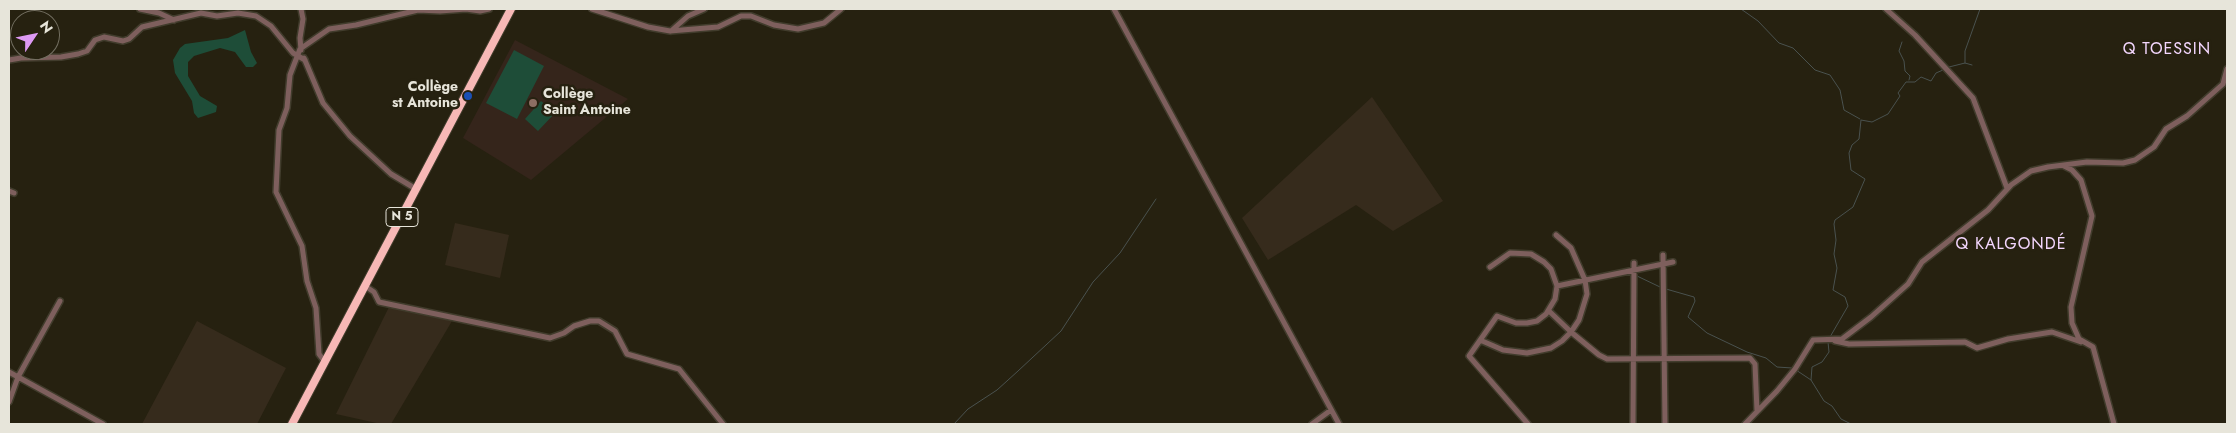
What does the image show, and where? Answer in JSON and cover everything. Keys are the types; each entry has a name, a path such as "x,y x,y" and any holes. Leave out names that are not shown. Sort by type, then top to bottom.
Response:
{"highway":[{"name":"N 5","path":"292,424 511,9"}],"street":[{"path":"140,9 158,13 175,20"},
{"path":"302,9 303,19 300,48 290,74 287,108 278,130 276,192 302,246 306,281 316,308 319,354 325,362"},
{"path":"300,48 329,29 356,25 418,10 466,9 480,11 489,9"},
{"path":"592,9 648,27 670,31 718,27 741,16 751,16 774,25 798,29 824,23 841,9"},
{"path":"670,31 688,16 704,9"},
{"path":"1114,9 1339,424"},
{"path":"1886,9 1915,35 1973,98 2007,188"},
{"path":"9,60 61,57 78,54 87,51 95,40 104,37 129,39 142,27 201,13 217,16 238,13 256,16 271,26 297,57 305,60"},
{"path":"300,48 323,103 350,136 391,174 416,189"},
{"path":"1745,424 1794,369 1813,340 1842,339 1880,310 1908,284 1922,262 1988,210 2007,188 2031,172 2063,165 2087,162 2123,163 2135,160 2154,147 2166,129 2187,116 2225,83 2227,69"},
{"path":"2063,165 2072,170 2081,180 2091,213 2071,307 2072,326 2082,342"},
{"path":"1480,340 1503,350 1527,353 1551,348 1571,332 1579,320 1587,294 1585,280 1571,248 1556,235"},
{"path":"1490,266 1510,253 1531,254 1551,269 1557,286 1555,299 1549,311 1536,321 1527,323 1516,323 1497,316 1469,356 1528,424"},
{"path":"1663,256 1665,424"},
{"path":"1557,286 1673,262"},
{"path":"1633,424 1634,263"},
{"path":"365,286 374,292 379,302 550,338 564,333 574,326 590,321 599,321 615,331 627,354 679,369 723,424"},
{"path":"9,402 18,377 60,301"},
{"path":"1549,311 1571,332 1599,355 1607,359 1750,358 1755,364 1757,411"},
{"path":"1832,340 1849,344 1965,342 1977,348 2008,339 2052,332 2093,347 2114,424"},
{"path":"9,372 103,424"},
{"path":"1312,424 1331,410"}],"shaded area":[{"path":"515,40 628,99 531,180 463,138"},
{"path":"1372,97 1443,201 1393,231 1356,205 1268,260 1242,218"},
{"path":"455,223 509,235 500,278 445,265"},
{"path":"389,307 452,321 391,424 381,424 336,414"},
{"path":"197,321 286,368 257,424 142,424"}],"green space":[{"path":"245,30 251,52 257,63 253,67 246,67 235,52 220,48 194,56 188,62 188,76 200,96 217,106 216,112 198,118 194,113 192,101 175,73 173,60 180,48 185,44 228,38"},
{"path":"514,50 544,66 517,119 486,103"},
{"path":"541,101 555,113 538,131 525,119"}],"waterway":[{"path":"1741,9 1758,21 1779,43 1793,48 1815,70 1830,75 1840,90 1844,110 1860,119"},
{"path":"1965,63 1965,51 1980,9"},
{"path":"1902,42 1899,51 1904,61 1905,71 1910,76 1909,80"},
{"path":"1949,67 1965,63 1972,65"},
{"path":"1830,337 1848,306 1845,297 1833,290 1837,268 1834,254 1836,240 1834,224 1835,220 1853,207 1865,179 1851,170 1849,153 1852,145 1859,139 1861,120 1872,122 1888,114 1900,96 1898,93 1906,82 1915,82 1921,77 1931,81 1936,73 1943,70"},
{"path":"954,424 968,409 997,390 1061,331 1093,282 1120,253 1156,199"},
{"path":"1637,276 1660,287"},
{"path":"1666,289 1694,297 1695,301 1688,317 1707,333 1747,352 1766,358 1777,367 1792,368"},
{"path":"1828,342 1829,352 1822,362 1812,367 1811,380 1824,401 1832,406 1841,419 1851,424"},
{"path":"1796,370 1811,380"}],"place":[{"name":"Collège st Antoine","path":"468,96"},
{"name":"Collège Saint Antoine","path":"533,103"}],"district":[{"name":"Q TOESSIN","path":"2167,50"},
{"name":"Q KALGONDÉ","path":"2011,245"}]}
